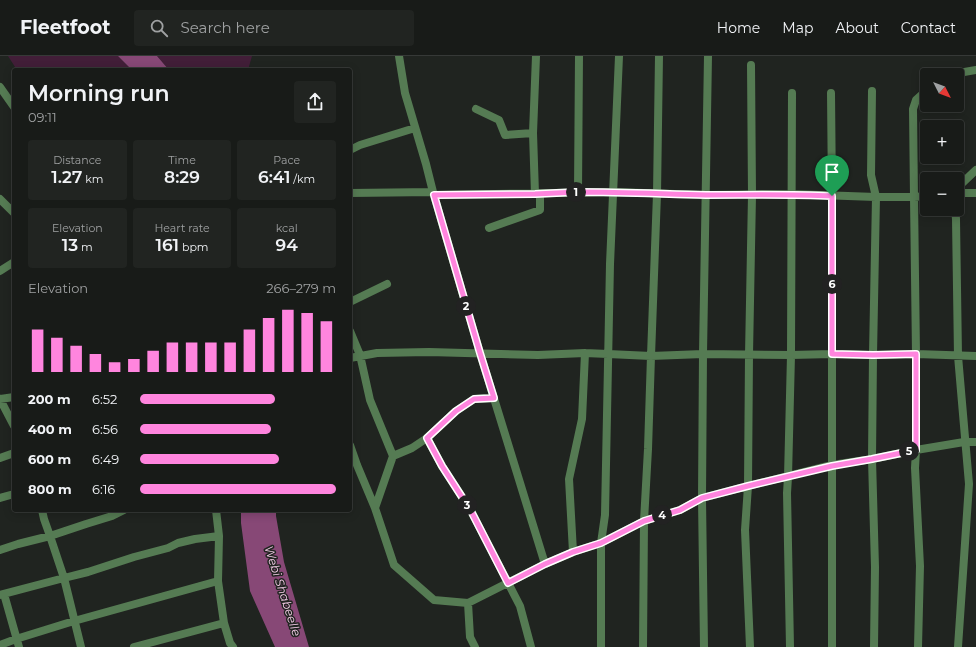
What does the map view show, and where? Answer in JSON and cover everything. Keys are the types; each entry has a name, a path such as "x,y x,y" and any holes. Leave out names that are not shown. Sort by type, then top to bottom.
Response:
{"street":[{"path":"399,56 405,93 415,128 480,353 545,564"},
{"path":"489,228 540,210 534,133 536,56"},
{"path":"578,192 580,56"},
{"path":"601,647 601,543 605,515 608,354 619,56"},
{"path":"643,647 644,521 657,194 660,56"},
{"path":"704,647 702,498 708,56"},
{"path":"750,647 745,530 748,486 752,195 751,65"},
{"path":"964,72 976,70"},
{"path":"0,87 12,104"},
{"path":"872,91 871,175 876,197 872,459 875,567 874,647"},
{"path":"790,647 787,501 790,355 792,92"},
{"path":"830,93 832,196 832,647"},
{"path":"918,647 920,566 915,468 916,354 913,109 916,100 920,96"},
{"path":"476,109 499,120 505,135 534,133"},
{"path":"352,149 360,145 415,128"},
{"path":"964,181 976,170"},
{"path":"352,193 538,194 613,192 706,195 791,194 876,197 920,197"},
{"path":"964,193 976,193"},
{"path":"0,199 12,211"},
{"path":"955,216 958,356 968,484 958,647"},
{"path":"0,271 12,263"},
{"path":"352,301 387,284"},
{"path":"352,336 360,355 370,400 392,456 375,508"},
{"path":"352,357 378,353 422,352 538,355 585,353 651,356 703,354 916,354 976,356"},
{"path":"573,552 569,479 582,419 585,353"},
{"path":"12,396 0,399 12,422"},
{"path":"392,456 412,448 427,438 456,411 474,399 494,398"},
{"path":"427,438 442,466 471,511 520,606 531,647"},
{"path":"352,451 375,508 394,565 434,600 468,603 545,564 573,552 601,543 644,521 680,510 702,498 832,466 964,442 976,442"},
{"path":"0,458 12,454"},
{"path":"0,498 12,495"},
{"path":"42,512 64,578 81,647"},
{"path":"0,550 50,536 120,512"},
{"path":"216,512 218,536 218,581 224,624 231,646"},
{"path":"19,647 2,594 88,572 168,548 178,543 218,536"},
{"path":"0,645 16,638 218,581"},
{"path":"468,603 470,637 475,647"},
{"path":"134,647 224,624"}],"shaded area":[{"path":"8,56 118,56 130,68 16,68"},
{"path":"157,56 252,56 249,68 167,68"}],"water":[{"path":"118,56 157,56 167,68 130,68"},
{"name":"Webi Shabeelle","path":"241,512 276,512 284,562 309,647 275,647 250,591 241,523"}],"route":[{"path":"613,192 706,195 791,194 832,196 832,354 916,354 916,450 832,466 702,498 680,510 644,521 601,543 573,552 545,564 508,583 471,511 442,466 427,438 456,411 474,399 494,398 434,195 613,192"}]}
